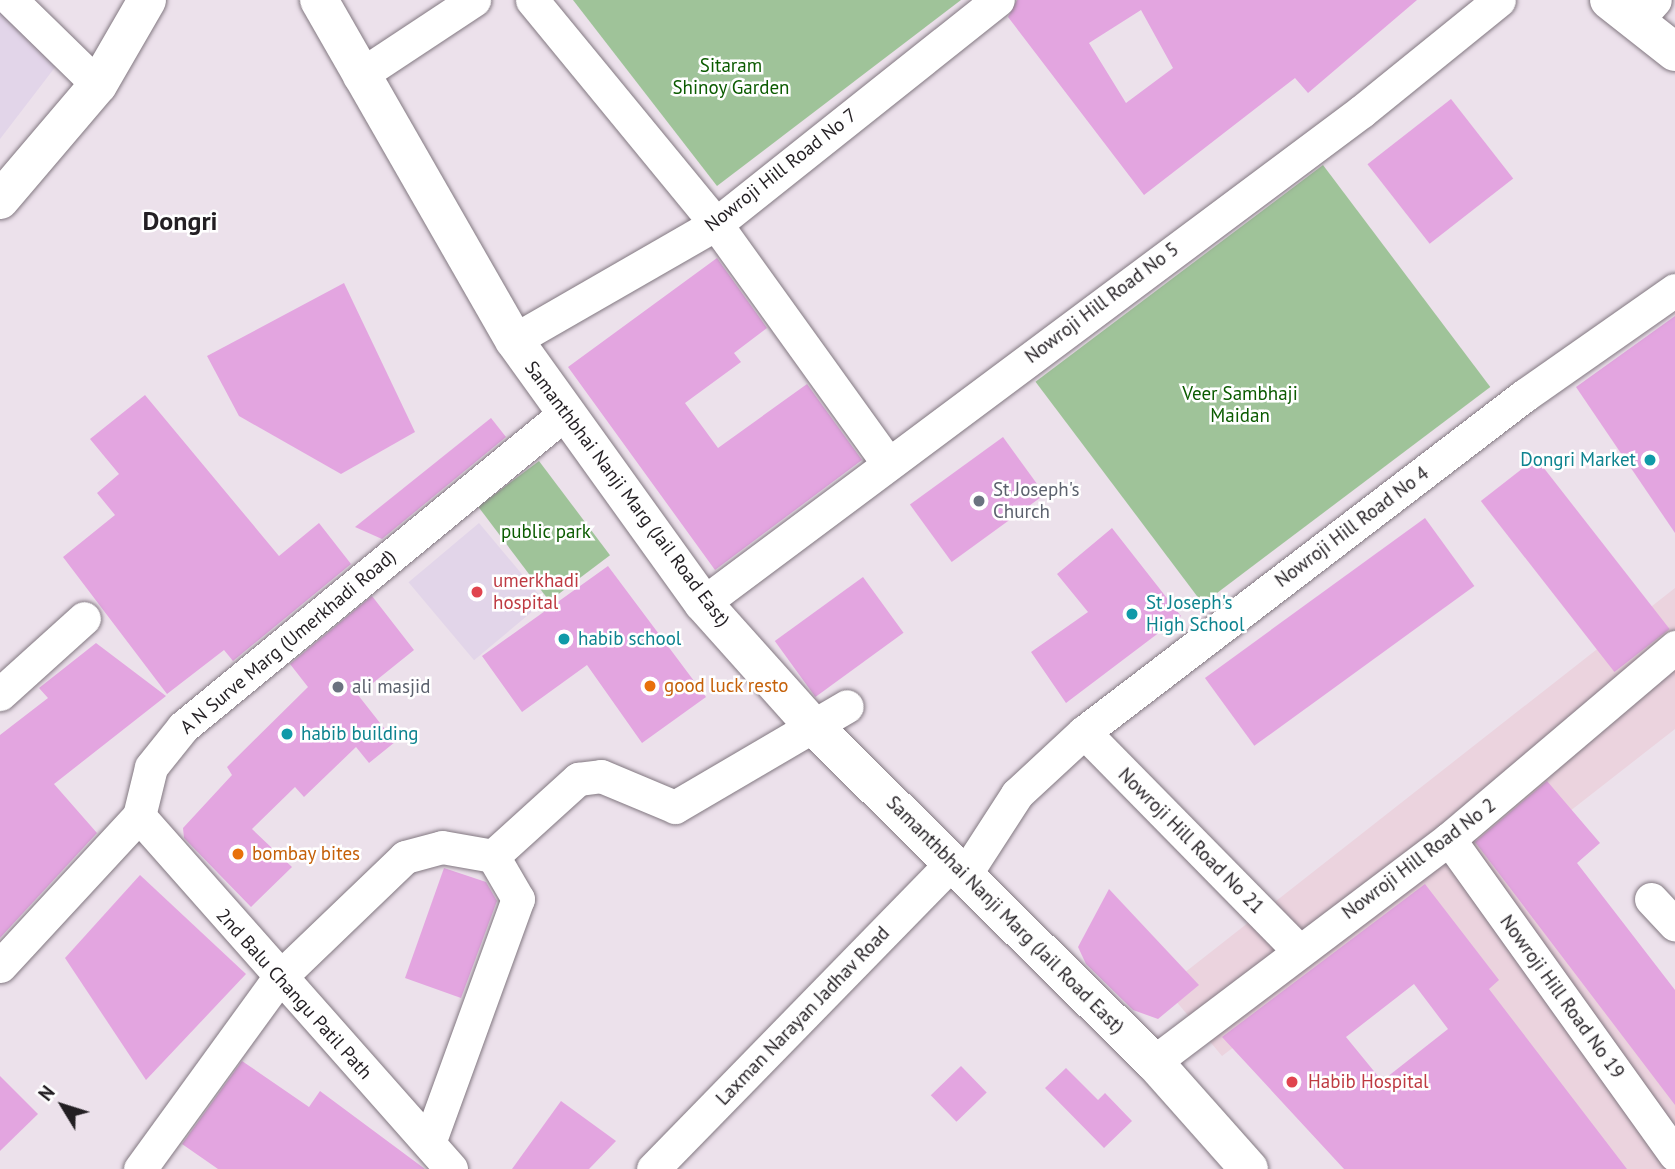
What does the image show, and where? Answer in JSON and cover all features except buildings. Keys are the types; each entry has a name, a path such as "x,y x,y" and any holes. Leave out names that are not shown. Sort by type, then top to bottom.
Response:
{"street":[{"path":"11,0 97,85"},
{"path":"0,200 97,85 147,0"},
{"path":"359,76 474,0"},
{"path":"532,0 716,224 887,462"},
{"name":"Nowroji Hill Road No 7","path":"514,340 716,224 998,0"},
{"name":"Nowroji Hill Road No 5","path":"703,603 887,462 1362,111 1499,0"},
{"name":"Samanthbhai Nanji Marg (Jail Road East)","path":"316,2 514,340 564,414 703,603 813,726 1154,1062 1249,1169"},
{"path":"1633,7 1675,52"},
{"name":"Nowroji Hill Road No 4","path":"958,869 1017,794 1084,732 1525,395 1675,290"},
{"name":"A N Surve Marg (Umerkhadi Road)","path":"0,966 139,817 151,767 183,727 564,414"},
{"path":"0,694 84,618"},
{"name":"Nowroji Hill Road No 2","path":"1154,1062 1298,950 1449,839 1675,647"},
{"path":"493,856 578,779 601,776 675,807 847,706"},
{"name":"Nowroji Hill Road No 21","path":"1084,732 1298,950"},
{"name":"2nd Balu Changu Patil Path","path":"139,817 278,979 451,1169"},
{"name":"Nowroji Hill Road No 19","path":"1449,839 1675,1155"},
{"path":"140,1169 278,979 405,857 442,847 493,856 518,899 429,1143"},
{"name":"Laxman Narayan Jadhav Road","path":"653,1169 958,869"},
{"path":"1651,899 1675,925"}],"shaded area":[{"path":"0,3 56,66 0,139"},
{"name":"umerkhadi hospital","path":"479,523 545,601 474,660 409,582"},
{"path":"1675,588 1675,729 1506,861 1675,1072 1675,1169 1621,1169 1419,906 1222,1056 1165,988"}],"green space":[{"name":"Sitaram Shinoy Garden","path":"573,0 961,0 717,186"},
{"name":"Veer Sambhaji Maidan","path":"1323,165 1490,387 1203,604 1035,382"},
{"name":"public park","path":"539,461 610,555 549,601 478,507"}],"place":[{"name":"Dongri Market","path":"1650,460"},
{"name":"St Joseph's Church","path":"979,501"},
{"name":"umerkhadi hospital","path":"477,592"},
{"name":"St Joseph's High School","path":"1132,614"},
{"name":"habib school","path":"564,639"},
{"name":"good luck resto","path":"650,686"},
{"name":"ali masjid","path":"338,687"},
{"name":"habib building","path":"287,734"},
{"name":"bombay bites","path":"238,854"},
{"name":"Habib Hospital","path":"1292,1082"}],"district":[{"name":"Dongri","path":"180,221"}]}
